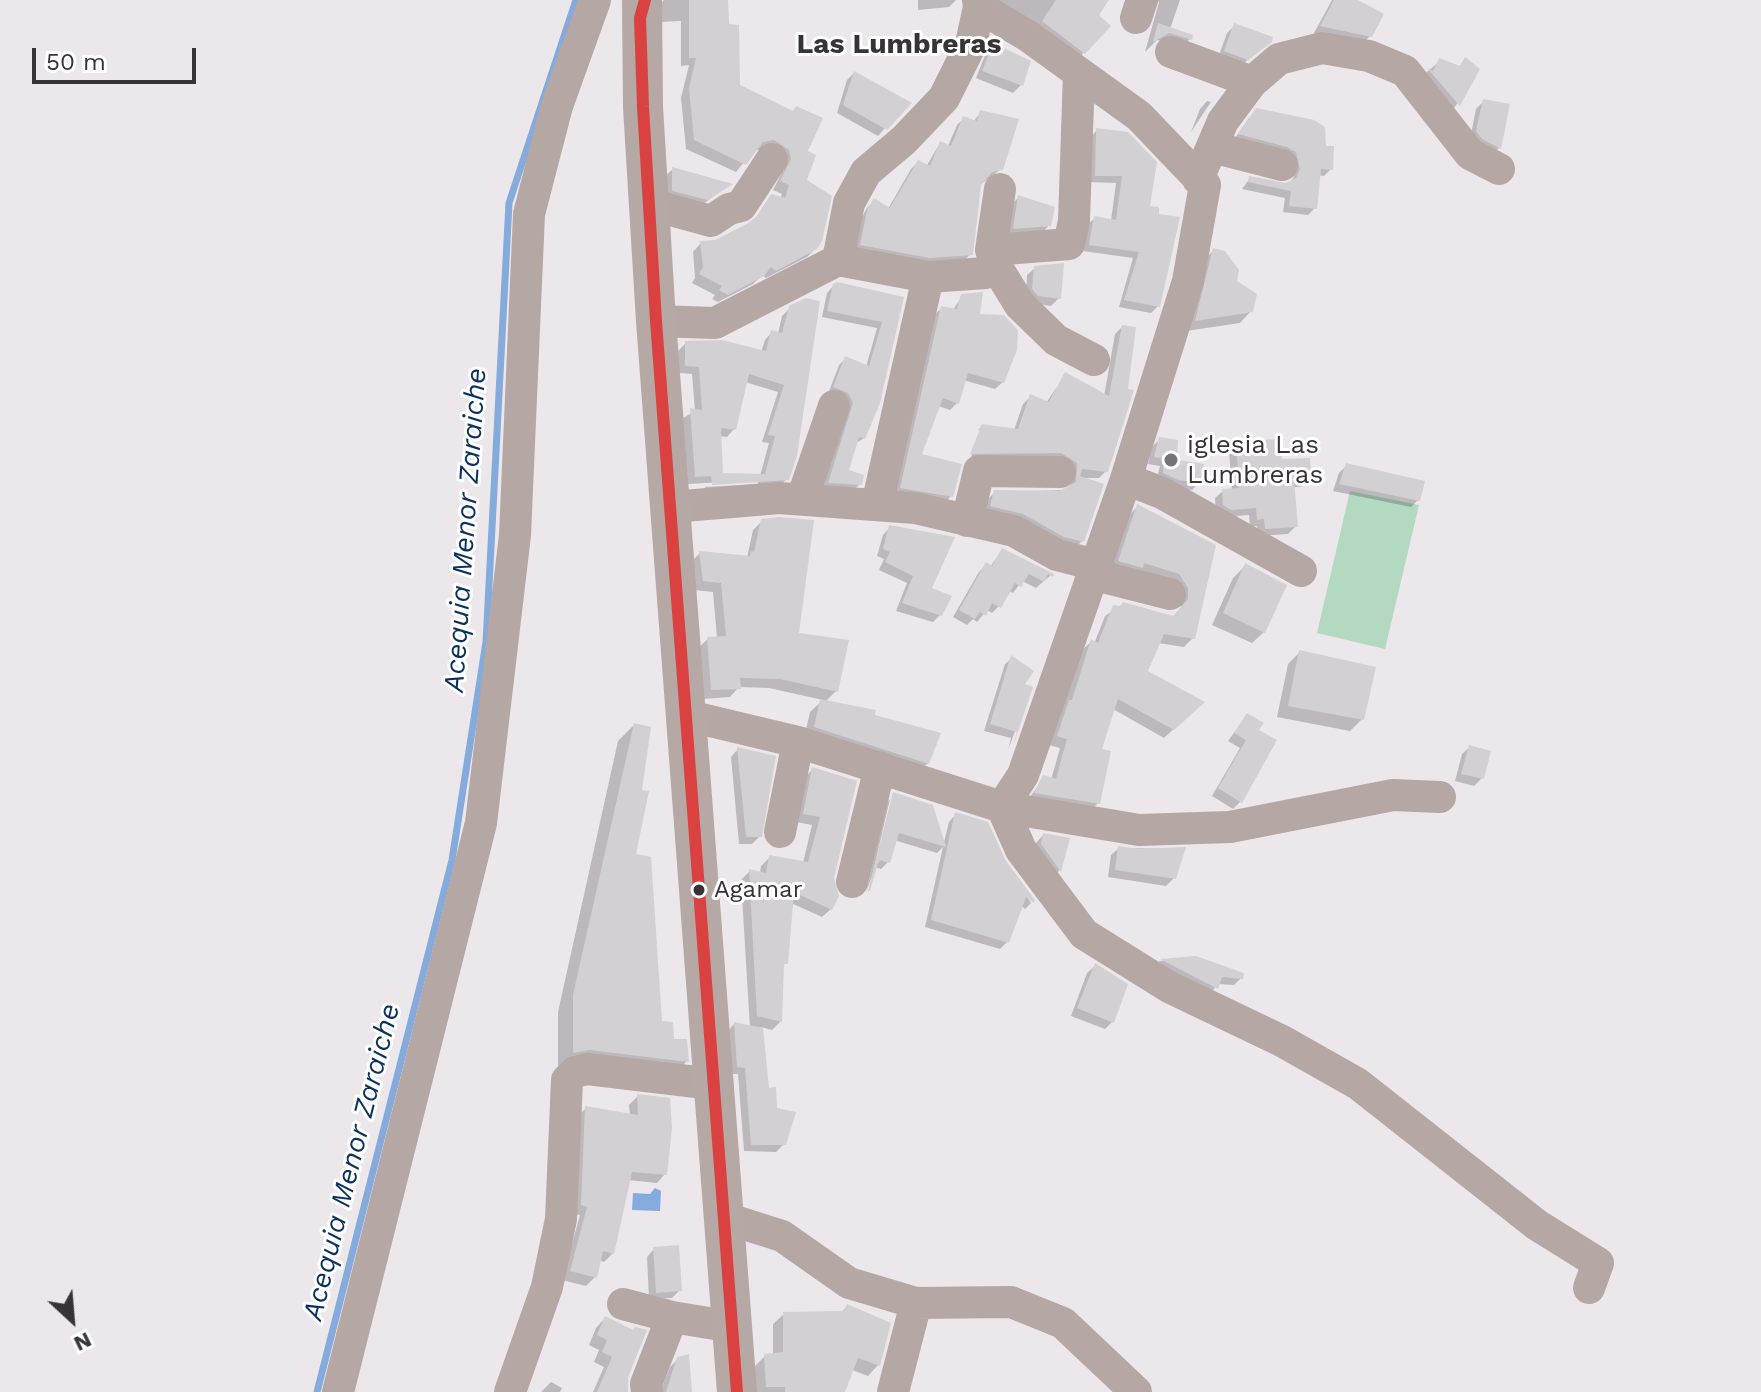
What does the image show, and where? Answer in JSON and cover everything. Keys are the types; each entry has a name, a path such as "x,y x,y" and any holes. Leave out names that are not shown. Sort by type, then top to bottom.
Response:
{"main road":[{"path":"642,6 656,321 689,716 737,1392"}],"street":[{"path":"338,1392 481,823 515,535 529,214 557,106 595,0"},
{"path":"838,260 849,203 866,172 904,140 944,98 971,44 979,3 1139,116 1205,185 1188,281 1126,479 1023,775 1002,807"},
{"path":"1198,179 1223,121 1252,82 1279,59 1322,48 1369,56 1405,71 1470,154 1499,169"},
{"path":"1171,52 1252,82"},
{"path":"994,258 1069,244 1074,221 1079,73"},
{"path":"1212,147 1282,165"},
{"path":"649,204 711,221 729,209 741,206 772,159"},
{"path":"656,321 715,323 838,260 928,277 986,273 994,258 1000,189"},
{"path":"994,258 1020,305 1056,340 1094,360"},
{"path":"877,505 928,277"},
{"path":"802,499 834,406"},
{"path":"967,521 979,471 1060,472"},
{"path":"1126,479 1175,499 1301,571"},
{"path":"672,507 779,498 915,508 1014,531 1057,555 1096,565 1107,578 1170,594"},
{"path":"689,716 798,742 1002,807 1139,830 1230,827 1393,795 1440,797"},
{"path":"780,832 798,742"},
{"path":"852,882 880,767"},
{"path":"1002,807 1021,850 1084,934 1169,987 1282,1041 1358,1084 1537,1225 1598,1263 1589,1288"},
{"path":"510,1392 547,1287 561,1219 567,1080 575,1072 587,1069 713,1084"},
{"path":"725,1218 782,1236 849,1283 916,1303 1011,1302 1063,1323 1136,1392"},
{"path":"893,1392 916,1303"},
{"path":"623,1304 672,1317 733,1327"},
{"path":"647,1392 646,1384 672,1317"}],"green space":[{"path":"1350,491 1419,505 1385,649 1317,633"}],"water":[{"path":"655,1188 661,1191 660,1211 632,1210 633,1193 650,1194"}],"building":[{"path":"689,0 728,0 729,24 739,25 740,85 793,111 796,106 823,118 808,151 816,155 807,180 832,196 822,241 817,249 776,271 771,267 764,276 728,295 719,290 722,286 699,274 703,267 700,241 715,240 747,224 757,216 771,194 785,198 789,185 780,181 791,159 789,150 774,140 763,142 746,165 694,140 689,88 696,58 689,58"},
{"path":"1056,0 1109,0 1099,15 1111,26 1085,54 1042,21"},
{"path":"1334,0 1358,0 1384,14 1372,37 1320,26"},
{"path":"1158,23 1193,35 1192,40 1169,33 1153,42"},
{"path":"1234,23 1273,37 1272,42 1248,60 1224,51"},
{"path":"993,43 1031,61 1023,86 982,71"},
{"path":"1465,57 1480,69 1460,106 1427,68 1433,71 1439,58 1460,66"},
{"path":"854,71 912,103 887,130 843,105"},
{"path":"1483,99 1510,104 1501,149 1482,139 1476,131"},
{"path":"1256,108 1314,120 1325,127 1326,146 1334,146 1333,170 1321,169 1317,209 1289,206 1291,191 1248,182 1249,176 1286,183 1296,178 1300,169 1296,152 1238,134"},
{"path":"980,110 1019,119 1003,170 992,172 981,185 973,255 929,258 860,245 867,210 874,198 890,208 918,160 930,166 940,141 951,146 963,116 977,121"},
{"path":"1096,128 1128,132 1157,162 1150,206 1159,207 1159,214 1180,217 1160,307 1124,300 1139,252 1089,245 1094,216 1116,220 1122,176 1095,176"},
{"path":"672,167 733,184 708,200 672,191"},
{"path":"1018,195 1055,207 1051,226 1013,229"},
{"path":"1213,248 1225,251 1239,270 1237,281 1257,294 1253,312 1195,321"},
{"path":"1064,263 1061,299 1038,296 1032,289 1034,266"},
{"path":"837,282 904,297 880,403 865,439 859,437 849,470 864,475 862,485 828,483 853,403 848,393 833,387 845,356 869,366 882,322 827,311 833,284"},
{"path":"983,292 980,314 1004,315 1018,330 1017,350 1004,383 968,373 959,404 943,398 922,454 962,464 953,497 900,488 941,306 957,309 961,294"},
{"path":"806,298 820,301 797,456 789,480 712,485 711,476 695,477 690,408 702,410 699,367 685,366 685,341 722,340 766,351 771,330 782,333 789,306","holes":["749,374 784,385 768,435 775,436 765,474 723,473 721,428 736,430"]},
{"path":"1122,325 1136,327 1128,389 1134,390 1108,472 1082,469 1080,476 1104,484 1084,542 1064,537 1023,514 990,506 994,490 1060,491 1076,482 1077,463 1061,453 970,454 982,424 1018,429 1030,394 1049,402 1065,372 1109,396"},
{"name":"iglesia Las Lumbreras","path":"1159,437 1178,440 1177,460 1204,464 1202,483 1178,480 1163,473 1164,459 1169,459 1154,457"},
{"path":"1281,439 1282,459 1310,458 1311,480 1294,480 1298,527 1265,529 1264,519 1257,520 1256,508 1231,510 1223,505 1222,489 1239,488 1236,441"},
{"path":"1346,463 1425,481 1420,501 1339,484"},
{"path":"1137,504 1216,545 1195,639 1164,634 1148,671 1205,702 1174,730 1118,699 1102,749 1111,751 1100,804 1034,793 1043,775 1056,779 1067,739 1057,736 1091,639 1098,643 1113,605 1121,606 1123,602 1173,616 1188,599 1188,588 1179,574 1144,563 1143,568 1118,561"},
{"path":"761,519 814,520 799,633 849,640 838,692 780,679 740,678 741,689 711,690 707,637 726,636 721,583 703,581 699,551 750,556 751,551 754,552"},
{"path":"889,525 955,537 932,588 952,596 942,616 902,603 913,576 885,562 890,552 883,549"},
{"path":"1002,548 1054,574 1053,577 1048,574 1044,582 1029,574 1021,587 1015,583 1001,608 992,603 986,616 980,612 975,619 959,610 986,562 992,566"},
{"path":"1245,563 1287,585 1265,633 1223,613"},
{"path":"1299,650 1376,667 1364,720 1288,706"},
{"path":"1011,655 1034,671 1025,684 1033,687 1012,749 1017,732 990,724"},
{"path":"820,699 876,710 875,715 941,733 929,764 814,727"},
{"path":"1247,713 1264,723 1259,730 1277,740 1242,803 1218,788 1246,740 1234,733"},
{"path":"634,723 651,727 642,790 649,791 636,854 651,857 662,1021 673,1022 674,1039 687,1039 689,1062 589,1050 573,1053 573,995"},
{"path":"1469,745 1491,751 1484,779 1461,774"},
{"path":"737,747 776,756 762,837 746,837"},
{"path":"812,767 857,781 834,878 839,896 832,910 794,892 788,964 784,964 782,1022 757,1016 749,869 766,873 769,855 808,862 820,817 803,814"},
{"path":"893,792 933,805 946,847 899,833 890,863 879,860 868,891"},
{"path":"955,812 988,822 1006,861 1035,900 1034,903 1026,897 1009,943 931,920"},
{"path":"1043,833 1070,838 1061,872 1041,844"},
{"path":"1118,846 1139,849 1186,847 1176,879 1115,870"},
{"path":"1196,956 1244,973 1243,979 1222,977 1218,989 1160,959"},
{"path":"1095,963 1128,984 1114,1023 1077,1008"},
{"path":"734,1022 763,1028 769,1088 776,1087 777,1108 796,1112 786,1145 751,1145 745,1068 737,1067"},
{"path":"637,1094 670,1098 672,1128 667,1175 632,1172 614,1254 603,1251 597,1278 570,1271 587,1207 581,1205 585,1106 638,1115"},
{"path":"679,1245 682,1291 656,1293 653,1247"},
{"path":"847,1304 891,1323 880,1366 858,1358 845,1392 785,1392 785,1387 766,1387 764,1354 783,1352 783,1312 844,1311"},
{"path":"605,1316 633,1330 635,1327 647,1330 628,1377 628,1392 597,1392 612,1357 602,1352 607,1340 597,1335"},
{"path":"689,1354 692,1392 666,1392 677,1357"}],"waterway":[{"name":"Acequia Menor Zaraiche","path":"317,1392 452,860 486,642 509,203 576,0"}],"transit line":[{"path":"645,0 640,18 643,107 656,321 737,1392"}],"place":[{"name":"iglesia Las Lumbreras","path":"1171,460"},
{"name":"Agamar","path":"699,890"}],"district":[{"name":"Las Lumbreras","path":"899,45"}]}
